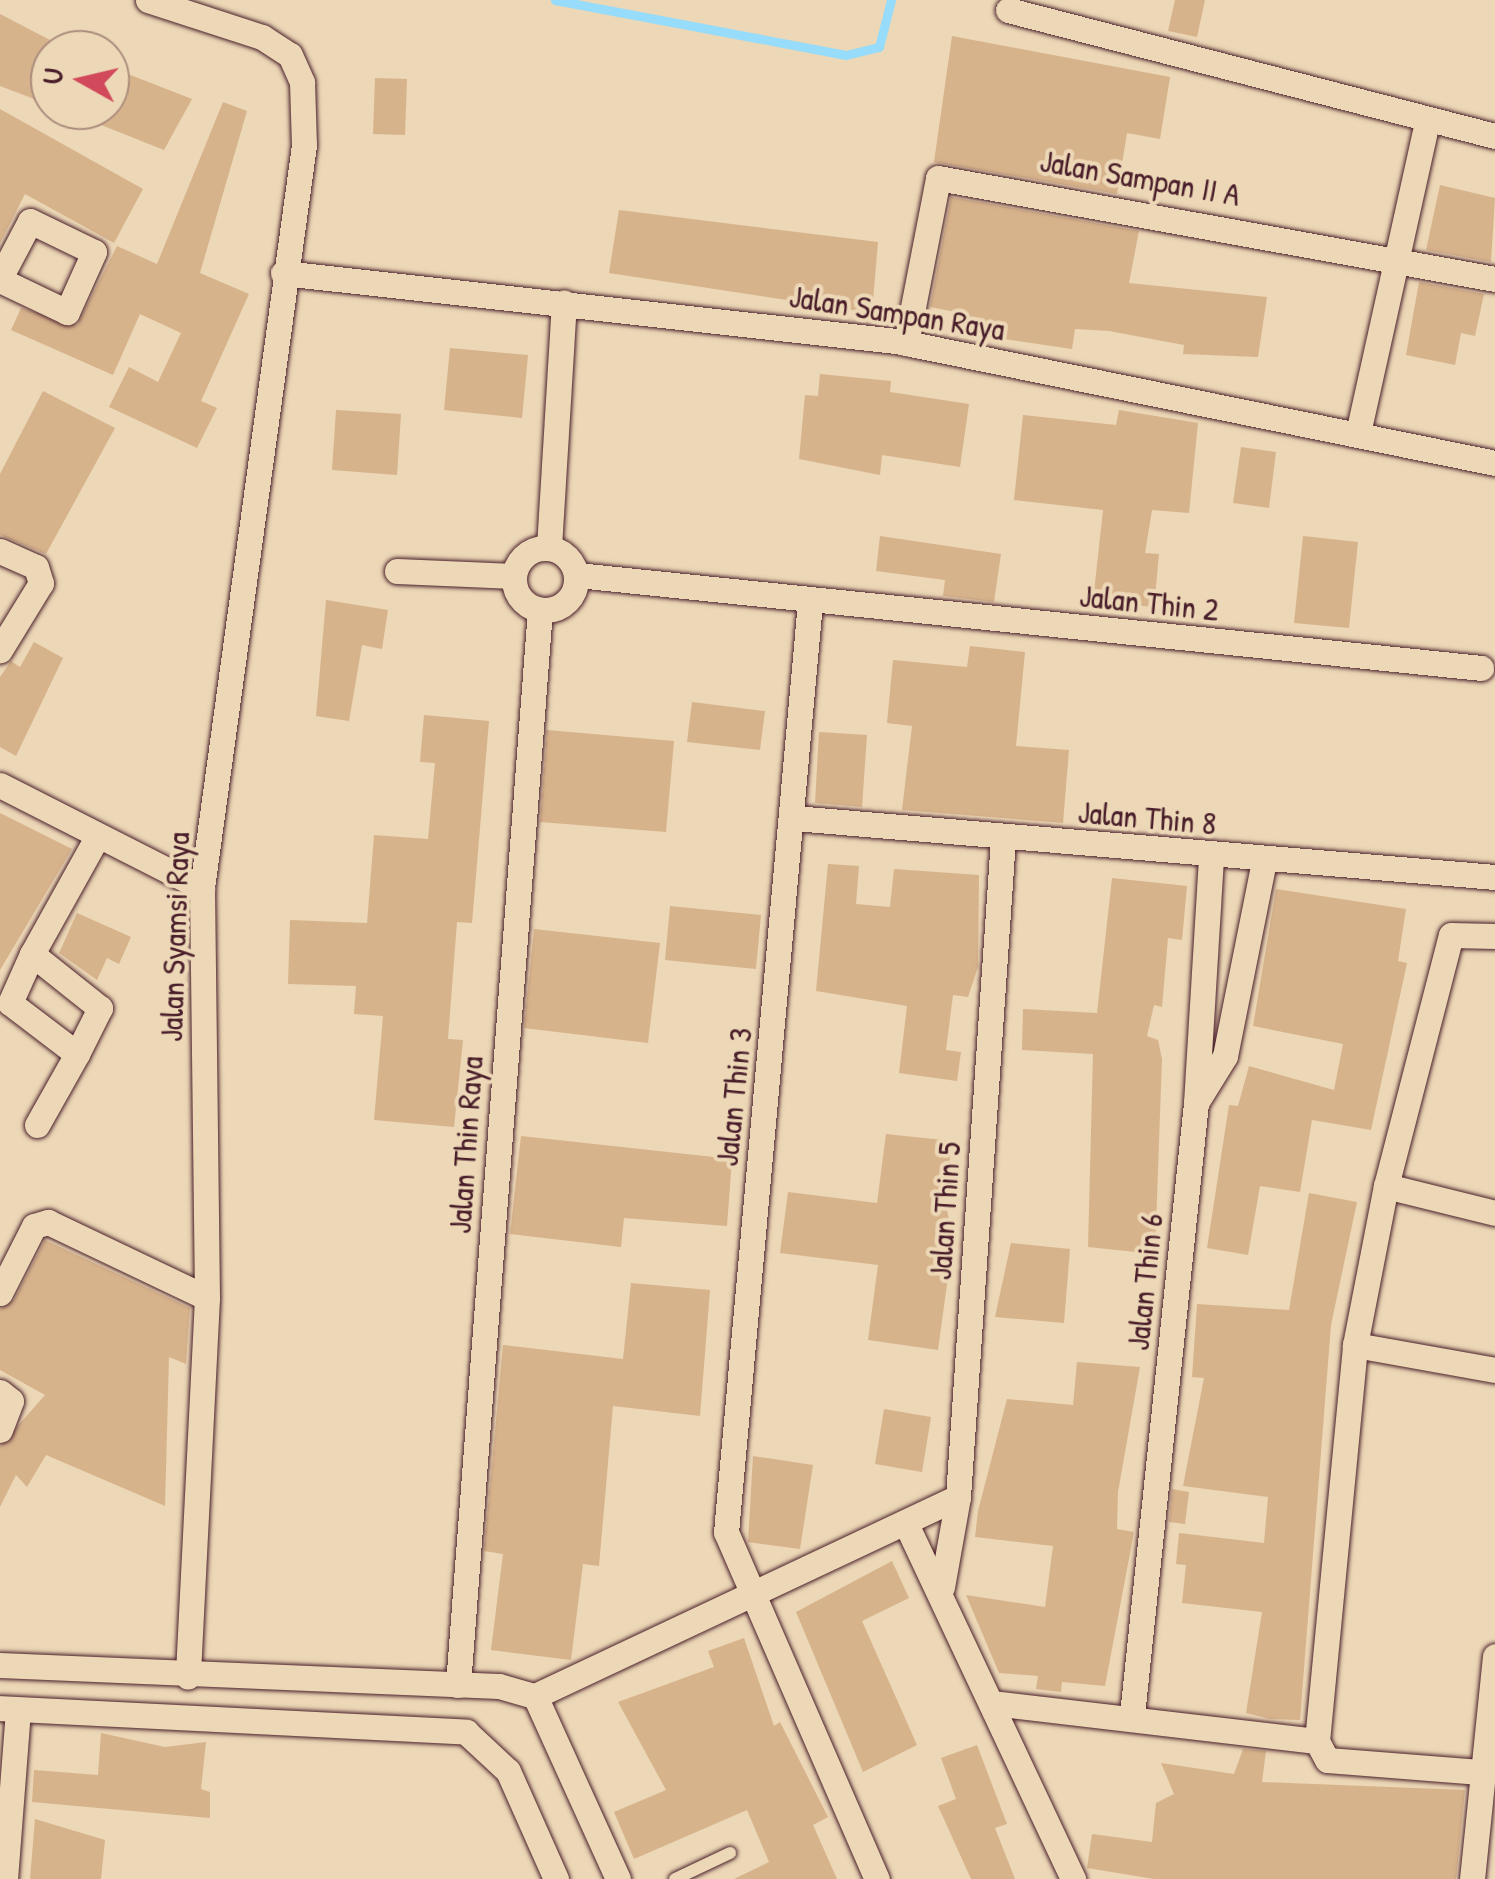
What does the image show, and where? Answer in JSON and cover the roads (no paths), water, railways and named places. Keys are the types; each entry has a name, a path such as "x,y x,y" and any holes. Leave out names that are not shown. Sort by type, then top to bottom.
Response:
{"street":[{"name":"Jalan Syamsi Raya","path":"148,0 290,55 302,82 304,146 283,274 202,888 206,1298 188,1677"},
{"path":"1008,10 1427,122 1495,136"},
{"path":"1358,433 1400,258 1427,122"},
{"name":"Jalan Sampan II A","path":"906,343 938,178 1400,258 1495,279"},
{"name":"Jalan Sampan Raya","path":"283,274 564,302 906,343 1495,463"},
{"path":"549,548 526,554 514,576 520,598 540,610 559,608 577,575 549,548 564,302"},
{"path":"0,551 36,567 41,583 0,650"},
{"path":"397,571 514,576"},
{"name":"Jalan Thin 2","path":"577,575 810,602 1482,668"},
{"name":"Jalan Thin 3","path":"810,602 794,818 726,1526 750,1594 877,1879"},
{"name":"Jalan Thin Raya","path":"458,1685 540,610"},
{"path":"0,785 202,888"},
{"name":"Jalan Thin 8","path":"794,818 1264,861 1495,877"},
{"path":"77,1054 11,1010 32,954 97,837"},
{"name":"Jalan Thin 5","path":"942,1587 958,1497 1003,838"},
{"name":"Jalan Thin 6","path":"1132,1715 1196,1102 1210,856"},
{"path":"1196,1102 1225,1056 1264,861"},
{"path":"1480,1772 1328,1760 1317,1741 1355,1345 1386,1186 1451,935 1495,936"},
{"path":"32,954 100,1008 37,1125"},
{"path":"1386,1186 1495,1213"},
{"path":"0,1293 34,1226 48,1222 206,1298"},
{"path":"1355,1345 1495,1370"},
{"path":"0,1392 11,1401 0,1430"},
{"path":"0,1665 188,1677 458,1685 535,1696 750,1594 908,1528 958,1497"},
{"path":"908,1528 942,1587 1073,1879"},
{"path":"1472,1879 1480,1772 1495,1656"},
{"path":"535,1696 618,1879"},
{"path":"993,1702 1132,1715 1317,1741"},
{"path":"5,1879 9,1709 482,1738 508,1771 556,1879"}],"lane":[{"path":"675,1879 730,1854"}],"waterway":[{"path":"555,0 846,55 879,47 891,0"}]}
